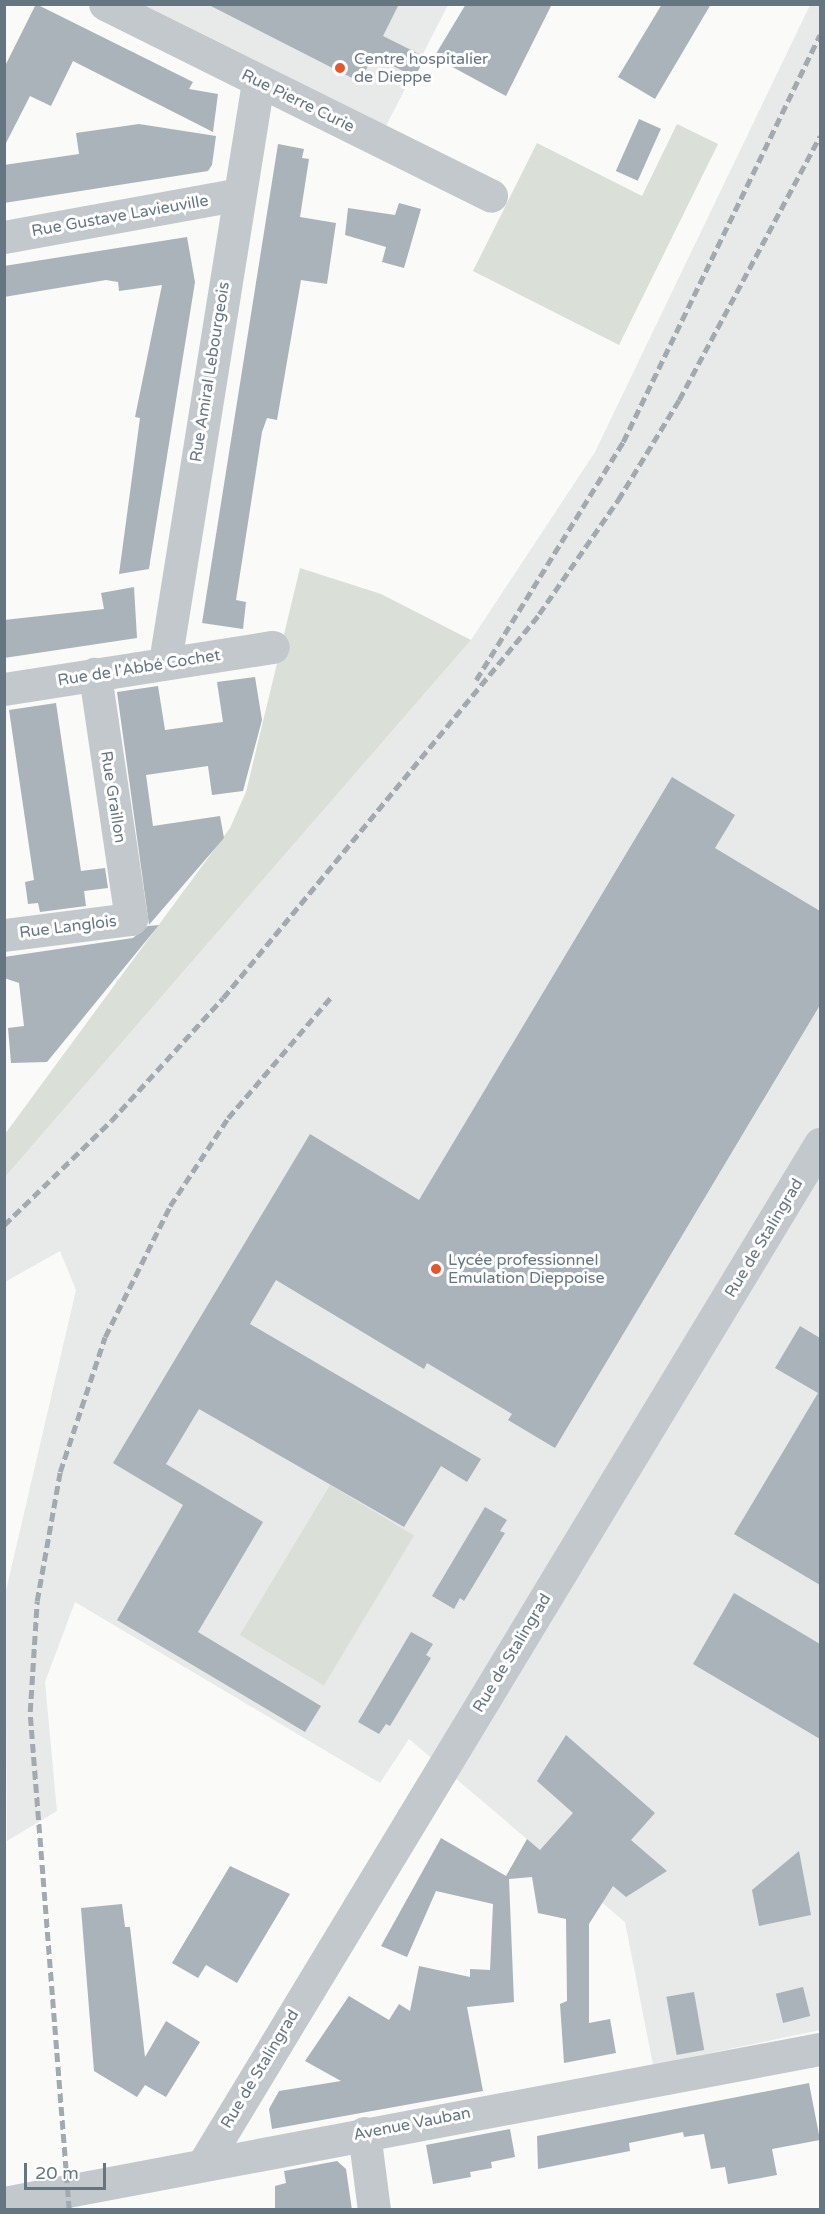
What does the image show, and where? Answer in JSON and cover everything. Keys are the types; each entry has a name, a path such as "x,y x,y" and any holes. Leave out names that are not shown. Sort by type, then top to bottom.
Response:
{"street":[{"name":"Rue Pierre Curie","path":"105,4 491,196"},
{"name":"Rue Amiral Lebourgeois","path":"165,663 237,195 258,81"},
{"name":"Rue Gustave Lavieuville","path":"4,237 237,195"},
{"name":"Rue de l'Abbé Cochet","path":"4,689 273,647"},
{"name":"Rue Graillon","path":"94,675 131,919"},
{"name":"Rue Langlois","path":"4,935 131,919"},
{"name":"Rue de Stalingrad","path":"204,2163 820,1144"},
{"name":"Avenue Vauban","path":"4,2203 204,2163 820,2049"},
{"path":"364,2133 374,2210"}],"shaded area":[{"name":"Centre hospitalier de Dieppe","path":"137,5 448,5 385,128"},
{"path":"810,5 820,5 820,2030 653,2065 625,1922 409,1739 380,1783 75,1602 45,1682 57,1811 7,1841 5,1595 76,1290 60,1251 5,1282 5,1177 471,640 595,452"},
{"path":"677,124 718,144 619,345 473,271 537,143 642,196"},
{"path":"300,568 381,594 471,640 5,1177 5,1134 230,828 246,792"},
{"path":"330,1485 414,1535 324,1685 240,1635"}],"building":[{"path":"36,4 193,82 189,89 218,94 213,132 73,61 51,106 30,96 4,147 4,68"},
{"path":"207,4 399,4 383,36 425,57 415,77 373,56 360,82"},
{"path":"466,4 552,4 506,96 434,57"},
{"path":"662,4 711,4 655,99 618,77"},
{"path":"639,119 661,129 638,181 616,171"},
{"path":"139,124 216,136 212,165 208,171 4,203 4,165 79,154 76,133"},
{"path":"278,144 304,149 302,158 309,159 300,217 336,223 327,284 301,280 277,420 267,418 262,432 236,600 246,602 243,629 202,623"},
{"path":"399,203 421,209 404,268 382,262 386,247 345,235 348,208 395,215"},
{"path":"187,237 195,282 149,569 119,574 140,418 135,417 162,285 119,291 118,282 106,280 4,297 4,266"},
{"path":"134,587 137,638 4,658 4,620 104,609 101,593"},
{"path":"255,677 262,720 243,791 212,795 208,766 146,775 153,826 220,816 224,838 149,925 117,692 158,686 165,730 223,722 217,682"},
{"path":"56,703 81,871 105,868 108,888 84,891 86,906 40,912 38,903 28,904 25,882 34,880 9,710"},
{"path":"672,777 735,815 715,848 820,911 820,1005 555,1448 508,1420 512,1414 427,1363 424,1369 276,1280 250,1324 481,1459 467,1482 441,1466 404,1527 199,1409 166,1464 263,1522 198,1632 321,1706 305,1732 117,1620 183,1505 113,1463 310,1134 419,1200"},
{"path":"149,925 159,925 47,1062 11,1063 8,1028 24,1026 19,983 4,978 4,957 133,938"},
{"path":"800,1326 820,1338 820,1585 734,1534 818,1393 775,1368"},
{"path":"485,1507 507,1520 500,1531 505,1533 464,1601 460,1598 454,1609 432,1596"},
{"path":"734,1593 820,1644 820,1739 693,1664"},
{"path":"411,1632 433,1644 426,1655 431,1658 390,1726 386,1724 379,1734 358,1722"},
{"path":"566,1735 655,1813 631,1840 667,1871 626,1897 613,1886 589,1924 589,2023 610,2019 616,2053 564,2063 560,2004 567,2001 566,1919 538,1913 532,1877 509,1879 514,2002 467,2007 483,2091 272,2129 269,2109 279,2091 341,2081 305,2061 349,1996 389,2020 399,2004 410,2011 419,1966 470,1977 470,1969 490,1970 493,1904 436,1891 407,1957 381,1946 441,1838 506,1876 527,1839 540,1850 573,1813 537,1781"},
{"path":"799,1851 811,1915 759,1926 752,1890"},
{"path":"230,1866 290,1894 237,1983 206,1965 198,1978 172,1963"},
{"path":"122,1904 125,1927 130,1927 145,2057 166,2021 200,2042 166,2097 145,2085 137,2097 94,2071 81,1908"},
{"path":"803,1987 810,2016 783,2023 776,1994"},
{"path":"694,1992 704,2050 677,2055 666,1997"},
{"path":"809,2083 820,2140 772,2149 777,2175 728,2184 725,2167 711,2169 704,2134 684,2137 683,2132 629,2143 630,2151 538,2169 537,2136"},
{"path":"510,2129 515,2157 491,2162 492,2168 470,2172 471,2177 433,2184 426,2145"},
{"path":"337,2161 346,2169 352,2210 275,2210 275,2186 286,2183 284,2171"}],"railway":[{"path":"476,680 623,442 820,35"},
{"path":"4,1225 111,1121 223,998 539,614 618,500 679,400 820,136"},
{"path":"69,2210 30,1712 37,1601 60,1472 105,1337 170,1206 228,1118 331,997"}],"place":[{"name":"Centre hospitalier de Dieppe","path":"340,68"},
{"name":"Lycée professionnel Emulation Dieppoise","path":"436,1269"}]}
